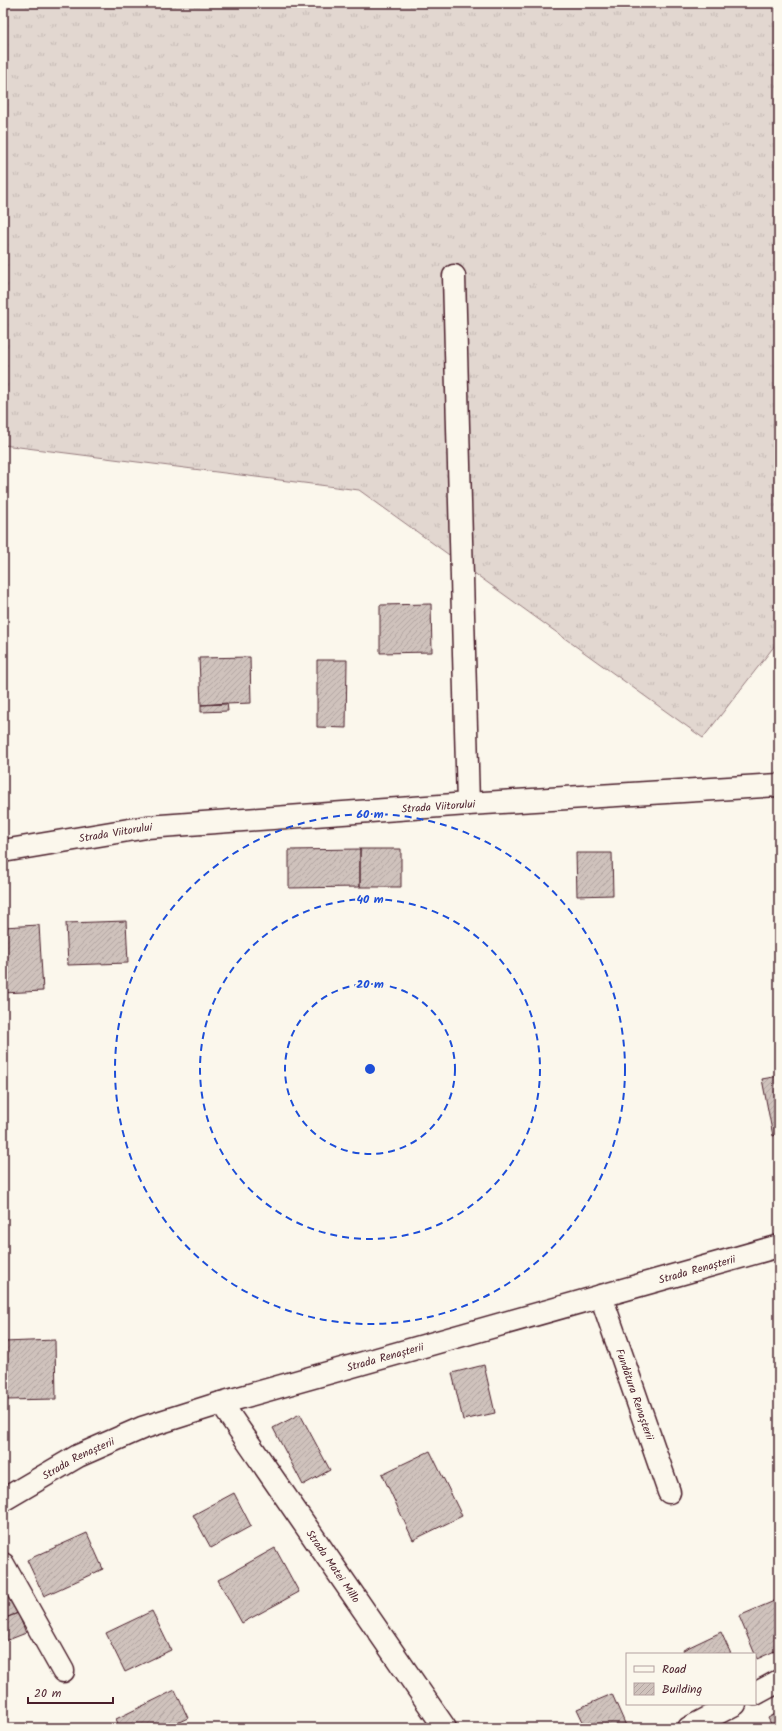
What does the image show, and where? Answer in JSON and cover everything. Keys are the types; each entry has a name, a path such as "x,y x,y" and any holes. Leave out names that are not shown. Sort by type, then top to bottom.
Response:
{"street":[{"path":"454,276 468,804"},
{"name":"Strada Viitorului","path":"3,851 147,827 468,804 779,785"},
{"name":"Strada Renașterii","path":"3,1500 85,1453 142,1428 221,1403 779,1246"},
{"name":"Fundătura Renașterii","path":"601,1296 669,1492"},
{"name":"Strada Matei Millo","path":"221,1403 445,1728"},
{"path":"3,1564 63,1671"},
{"path":"756,1693 779,1681"},
{"path":"689,1728 733,1705"}],"green space":[{"path":"3,3 779,3 779,640 703,738 359,490 3,445"}],"building":[{"path":"431,604 432,652 380,653 380,605"},
{"path":"250,657 251,703 201,705 199,658"},
{"path":"317,660 347,660 346,728 317,727"},
{"path":"227,703 228,711 201,712 201,705"},
{"path":"360,849 401,849 401,887 360,887"},
{"path":"360,849 360,887 289,888 289,850"},
{"path":"576,853 612,853 613,895 577,896"},
{"path":"126,921 128,963 68,965 66,923"},
{"path":"39,925 43,991 3,993 3,927"},
{"path":"779,1076 779,1134 773,1136 762,1079"},
{"path":"55,1340 56,1399 6,1400 4,1342"},
{"path":"484,1365 495,1413 463,1420 452,1373"},
{"path":"300,1414 330,1470 303,1485 273,1428"},
{"path":"430,1451 462,1516 413,1540 382,1474"},
{"path":"234,1493 251,1526 211,1548 193,1515"},
{"path":"87,1533 103,1569 44,1596 27,1560"},
{"path":"275,1548 299,1592 242,1623 218,1580"},
{"path":"3,1575 18,1613 3,1619"},
{"path":"779,1599 779,1649 757,1659 756,1653 754,1653 739,1616"},
{"path":"152,1611 171,1650 125,1672 106,1633"},
{"path":"18,1613 26,1633 3,1642 3,1619"},
{"path":"721,1632 731,1653 684,1653 683,1650"},
{"path":"175,1690 188,1718 166,1728 120,1728 116,1719"},
{"path":"612,1694 627,1728 586,1728 577,1709"},
{"path":"779,1712 779,1728 773,1728 768,1718"}]}
